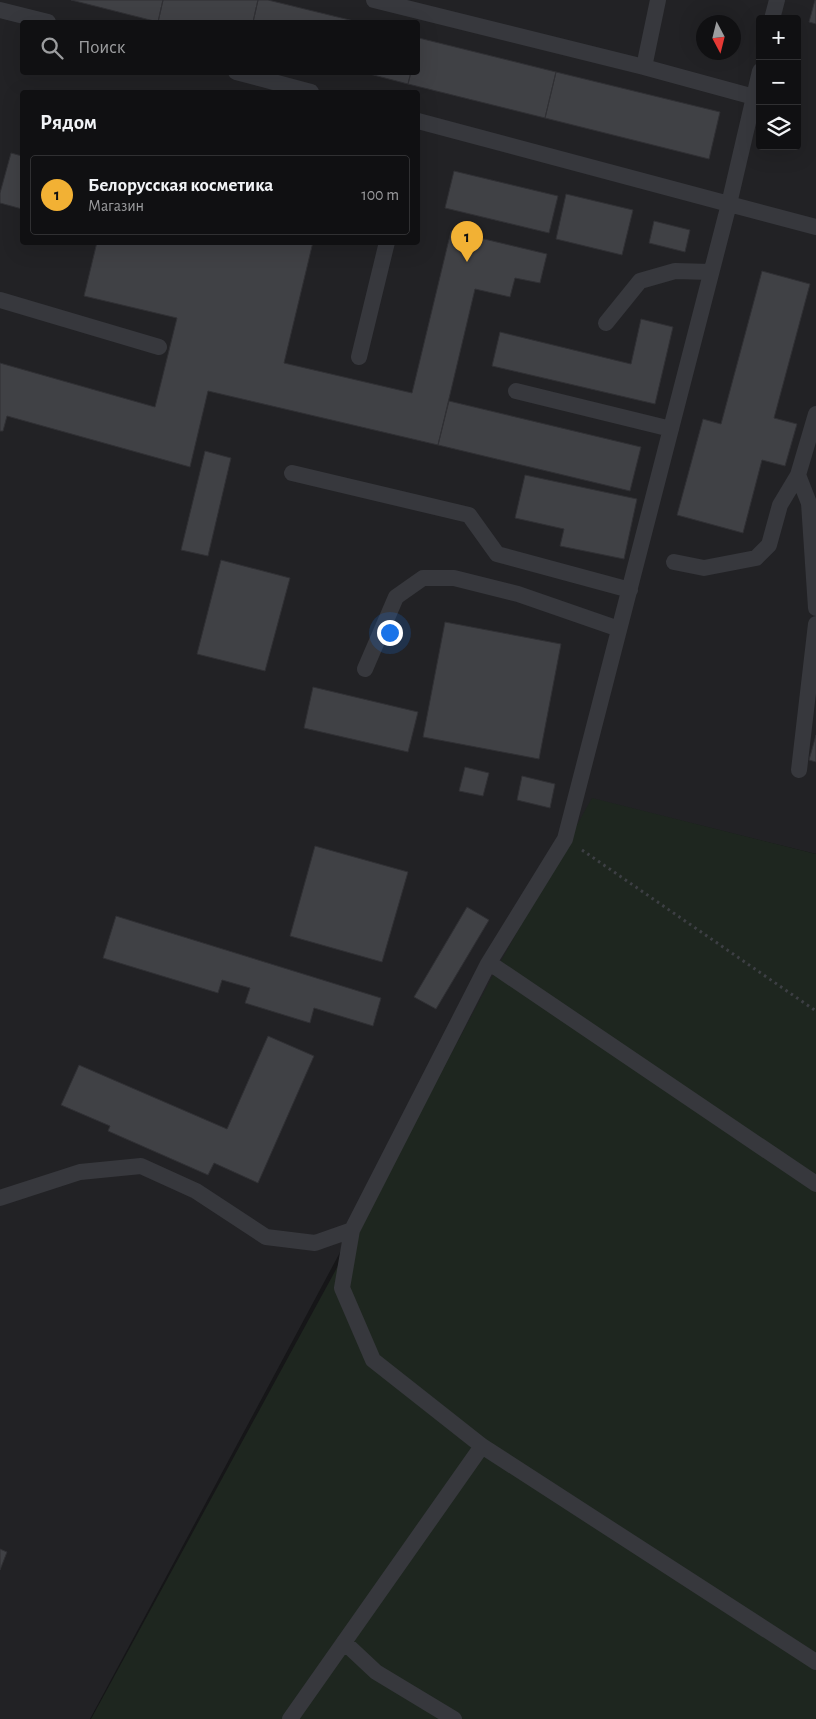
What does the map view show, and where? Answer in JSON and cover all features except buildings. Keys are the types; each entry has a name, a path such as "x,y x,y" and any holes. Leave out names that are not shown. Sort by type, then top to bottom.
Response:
{"lane":[{"path":"374,0 644,67 754,97"},
{"path":"644,67 658,0"},
{"path":"773,15 777,0"},
{"path":"0,10 40,20"},
{"path":"247,75 304,90"},
{"path":"756,88 712,272 565,839 488,964 352,1230 342,1288 373,1360 482,1446 816,1662"},
{"path":"420,122 816,227"},
{"path":"358,357 386,245"},
{"path":"606,323 640,281 675,271 712,272"},
{"path":"0,300 159,347"},
{"path":"516,391 671,429"},
{"path":"674,562 704,568 756,558 769,545 780,506 798,475 816,414"},
{"path":"292,473 468,516 497,554 630,590"},
{"path":"798,475 813,503 816,608"},
{"path":"365,669 396,597 423,578 454,578 518,594 620,629"},
{"path":"799,770 816,624"},
{"path":"488,964 505,973 816,1184"},
{"path":"0,1198 80,1172 141,1166 196,1192 266,1237 314,1243 352,1230"},
{"path":"290,1719 482,1446"},
{"path":"344,1642 376,1672 454,1719"}],"path":[{"path":"565,839 816,1011"}],"shaded area":[{"path":"0,0 816,0 816,854 601,801 352,1230 90,1719 0,1719"},
{"path":"592,798 816,854 816,1719 91,1719 333,1275 497,968"}],"place":[{"name":"Белорусская косметика","path":"467,262"}]}
